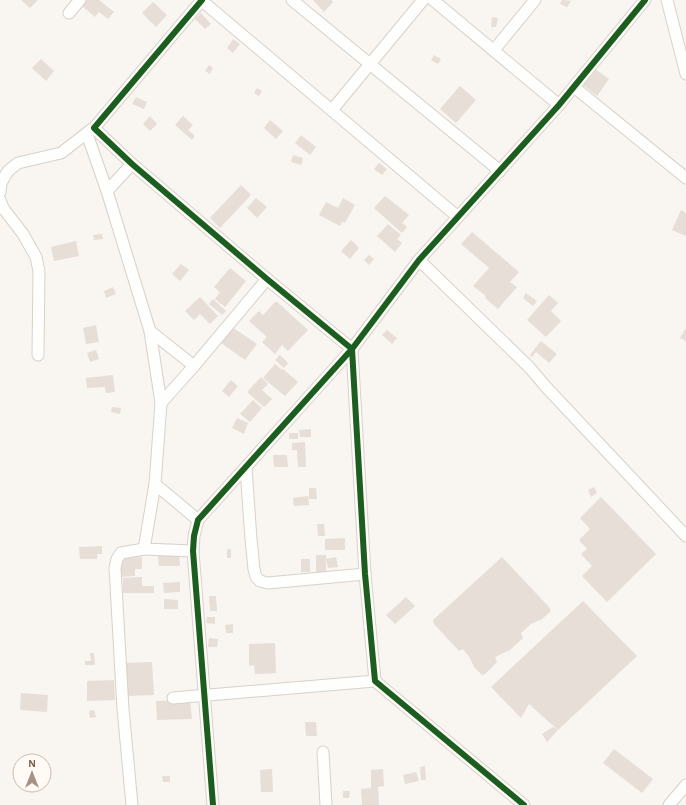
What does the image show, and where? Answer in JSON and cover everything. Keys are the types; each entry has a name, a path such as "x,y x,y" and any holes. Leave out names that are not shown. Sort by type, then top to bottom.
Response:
{"street":[{"path":"69,13 80,0"},
{"path":"0,192 1,183 8,171 18,163 61,153 90,131 201,0 458,217"},
{"path":"292,0 500,171"},
{"path":"332,110 423,0"},
{"path":"434,0 559,105"},
{"path":"494,50 535,0"},
{"path":"213,805 193,551 194,536 198,520 352,349 419,260 559,105 645,0"},
{"path":"667,0 686,74"},
{"path":"574,87 686,178"},
{"path":"90,131 132,164 352,349 365,574 375,681"},
{"path":"90,131 150,331 161,403 156,484 144,549"},
{"path":"107,191 132,164"},
{"path":"0,200 3,208 23,234 36,257 39,271 38,355"},
{"path":"419,260 529,367 686,536"},
{"path":"161,403 267,279"},
{"path":"150,331 194,366"},
{"path":"246,468 254,569 256,577 260,581 268,583 365,574"},
{"path":"156,484 198,520"},
{"path":"132,805 123,709 115,568 116,559 121,553 144,549 193,551"},
{"path":"173,698 375,681 524,805"},
{"path":"323,752 326,805"},
{"path":"669,805 686,785"}],"building":[{"path":"21,0 38,0 30,8"},
{"path":"87,0 99,0 114,12 108,19 99,12 95,17 82,6"},
{"path":"313,0 331,0 333,2 324,12"},
{"path":"562,0 571,1 567,7 560,4"},
{"path":"153,2 167,15 156,27 142,13"},
{"path":"201,13 211,24 205,29 195,19"},
{"path":"492,17 498,18 496,27 491,27"},
{"path":"233,39 240,44 233,53 227,48"},
{"path":"434,55 441,59 438,64 431,60"},
{"path":"41,59 54,71 46,81 32,68"},
{"path":"209,65 213,68 210,74 205,71"},
{"path":"595,69 609,79 597,96 583,85"},
{"path":"460,86 476,100 456,123 440,109"},
{"path":"257,88 262,91 259,96 254,93"},
{"path":"136,97 147,102 144,109 132,104"},
{"path":"150,116 157,124 150,131 143,124"},
{"path":"183,116 193,125 188,130 195,136 192,140 175,125"},
{"path":"270,120 283,131 276,139 264,128"},
{"path":"301,135 316,147 310,155 295,143"},
{"path":"293,155 303,158 301,165 291,162"},
{"path":"379,163 387,169 382,175 374,169"},
{"path":"241,185 251,195 220,228 210,218"},
{"path":"385,196 409,215 402,223 407,227 402,233 374,208"},
{"path":"256,198 267,207 257,218 247,208"},
{"path":"343,198 355,205 345,223 342,222 340,226 319,215 326,202 338,208"},
{"path":"681,210 686,213 686,236 672,230"},
{"path":"388,224 401,235 397,239 402,243 395,252 377,236"},
{"path":"472,232 519,272 510,282 517,287 498,309 485,298 486,296 473,286 489,268 461,244"},
{"path":"102,234 103,239 94,240 93,235"},
{"path":"351,240 359,248 350,259 341,251"},
{"path":"76,241 79,256 54,261 51,247"},
{"path":"369,255 374,259 369,265 364,260"},
{"path":"181,264 189,270 180,281 172,274"},
{"path":"230,268 246,281 225,307 215,299 220,292 214,287"},
{"path":"113,287 116,294 106,298 104,291"},
{"path":"526,293 537,301 533,306 523,298"},
{"path":"549,295 558,303 551,311 561,321 546,337 527,320"},
{"path":"200,297 218,316 210,324 200,314 194,320 185,311"},
{"path":"213,299 226,311 222,315 209,304"},
{"path":"276,301 308,330 288,351 282,345 275,354 262,342 267,337 249,321 259,311 263,315"},
{"path":"96,325 99,342 86,344 83,328"},
{"path":"229,325 257,344 245,360 218,341"},
{"path":"686,328 686,341 680,338"},
{"path":"387,330 397,338 392,344 382,335"},
{"path":"541,341 557,354 549,363 536,352 532,357 530,355"},
{"path":"96,350 99,359 90,362 87,353"},
{"path":"280,355 288,363 284,368 275,360"},
{"path":"275,364 298,382 285,396 263,378"},
{"path":"113,375 115,392 106,393 105,387 87,388 86,378"},
{"path":"261,377 268,384 262,390 272,399 264,407 247,392"},
{"path":"231,380 238,386 229,397 222,391"},
{"path":"253,400 262,408 250,422 240,414"},
{"path":"112,407 121,408 120,414 111,412"},
{"path":"237,418 248,423 244,434 232,428"},
{"path":"311,429 311,437 300,437 299,430"},
{"path":"289,433 298,433 298,439 289,439"},
{"path":"305,442 306,467 298,467 297,450 292,450 292,443"},
{"path":"273,455 287,455 288,467 274,467"},
{"path":"594,487 597,493 591,497 588,490"},
{"path":"309,488 316,488 317,499 309,499"},
{"path":"308,496 309,505 294,506 293,498"},
{"path":"601,497 656,554 607,602 582,576 592,566 581,554 587,549 579,540 590,529 580,518"},
{"path":"317,524 324,524 325,536 318,536"},
{"path":"345,538 345,550 325,550 325,539"},
{"path":"102,546 102,554 97,554 97,559 80,559 79,547"},
{"path":"227,549 231,549 231,558 227,558"},
{"path":"179,555 180,566 159,566 158,556"},
{"path":"316,555 326,555 326,572 316,572"},
{"path":"142,557 142,569 135,569 135,576 120,577 119,558"},
{"path":"336,557 338,567 328,568 326,559"},
{"path":"502,557 549,607 551,611 542,619 531,624 521,633 523,638 510,650 495,657 497,662 485,674 482,675 474,667 470,658 463,649 459,651 434,624 433,620"},
{"path":"301,559 310,559 310,572 301,572"},
{"path":"142,577 142,586 154,586 154,593 123,593 123,578"},
{"path":"180,582 180,592 164,593 163,583"},
{"path":"209,596 216,596 217,611 210,611"},
{"path":"406,597 415,606 395,624 386,615"},
{"path":"164,599 178,600 178,609 164,609"},
{"path":"583,601 637,656 558,730 529,704 521,718 491,687"},
{"path":"207,617 215,617 215,624 206,623"},
{"path":"233,624 233,633 226,633 225,625"},
{"path":"209,638 218,639 217,647 208,647"},
{"path":"275,643 276,673 255,674 254,665 249,666 249,644"},
{"path":"90,653 94,653 95,665 85,665 85,661 91,661"},
{"path":"152,662 154,695 127,696 125,663"},
{"path":"114,680 115,700 87,701 87,681"},
{"path":"21,693 48,695 47,712 20,710"},
{"path":"190,700 192,719 157,720 156,701"},
{"path":"94,710 96,717 90,718 89,711"},
{"path":"305,722 316,722 317,736 306,736"},
{"path":"553,727 558,730 547,742 542,734"},
{"path":"614,749 653,779 642,793 603,763"},
{"path":"425,766 426,780 421,780 420,767"},
{"path":"272,769 273,792 261,792 260,770"},
{"path":"383,769 384,786 378,787 379,805 362,805 361,789 371,788 371,770"},
{"path":"416,772 419,781 405,784 403,775"},
{"path":"162,776 170,776 170,782 163,782"},
{"path":"343,791 350,791 349,798 343,798"}],"cycle path":[{"path":"202,0 94,128 132,164 352,349 198,520 194,536 193,551 213,805"},
{"path":"524,805 375,681 365,574 352,349 419,260 559,105 645,0"}]}
